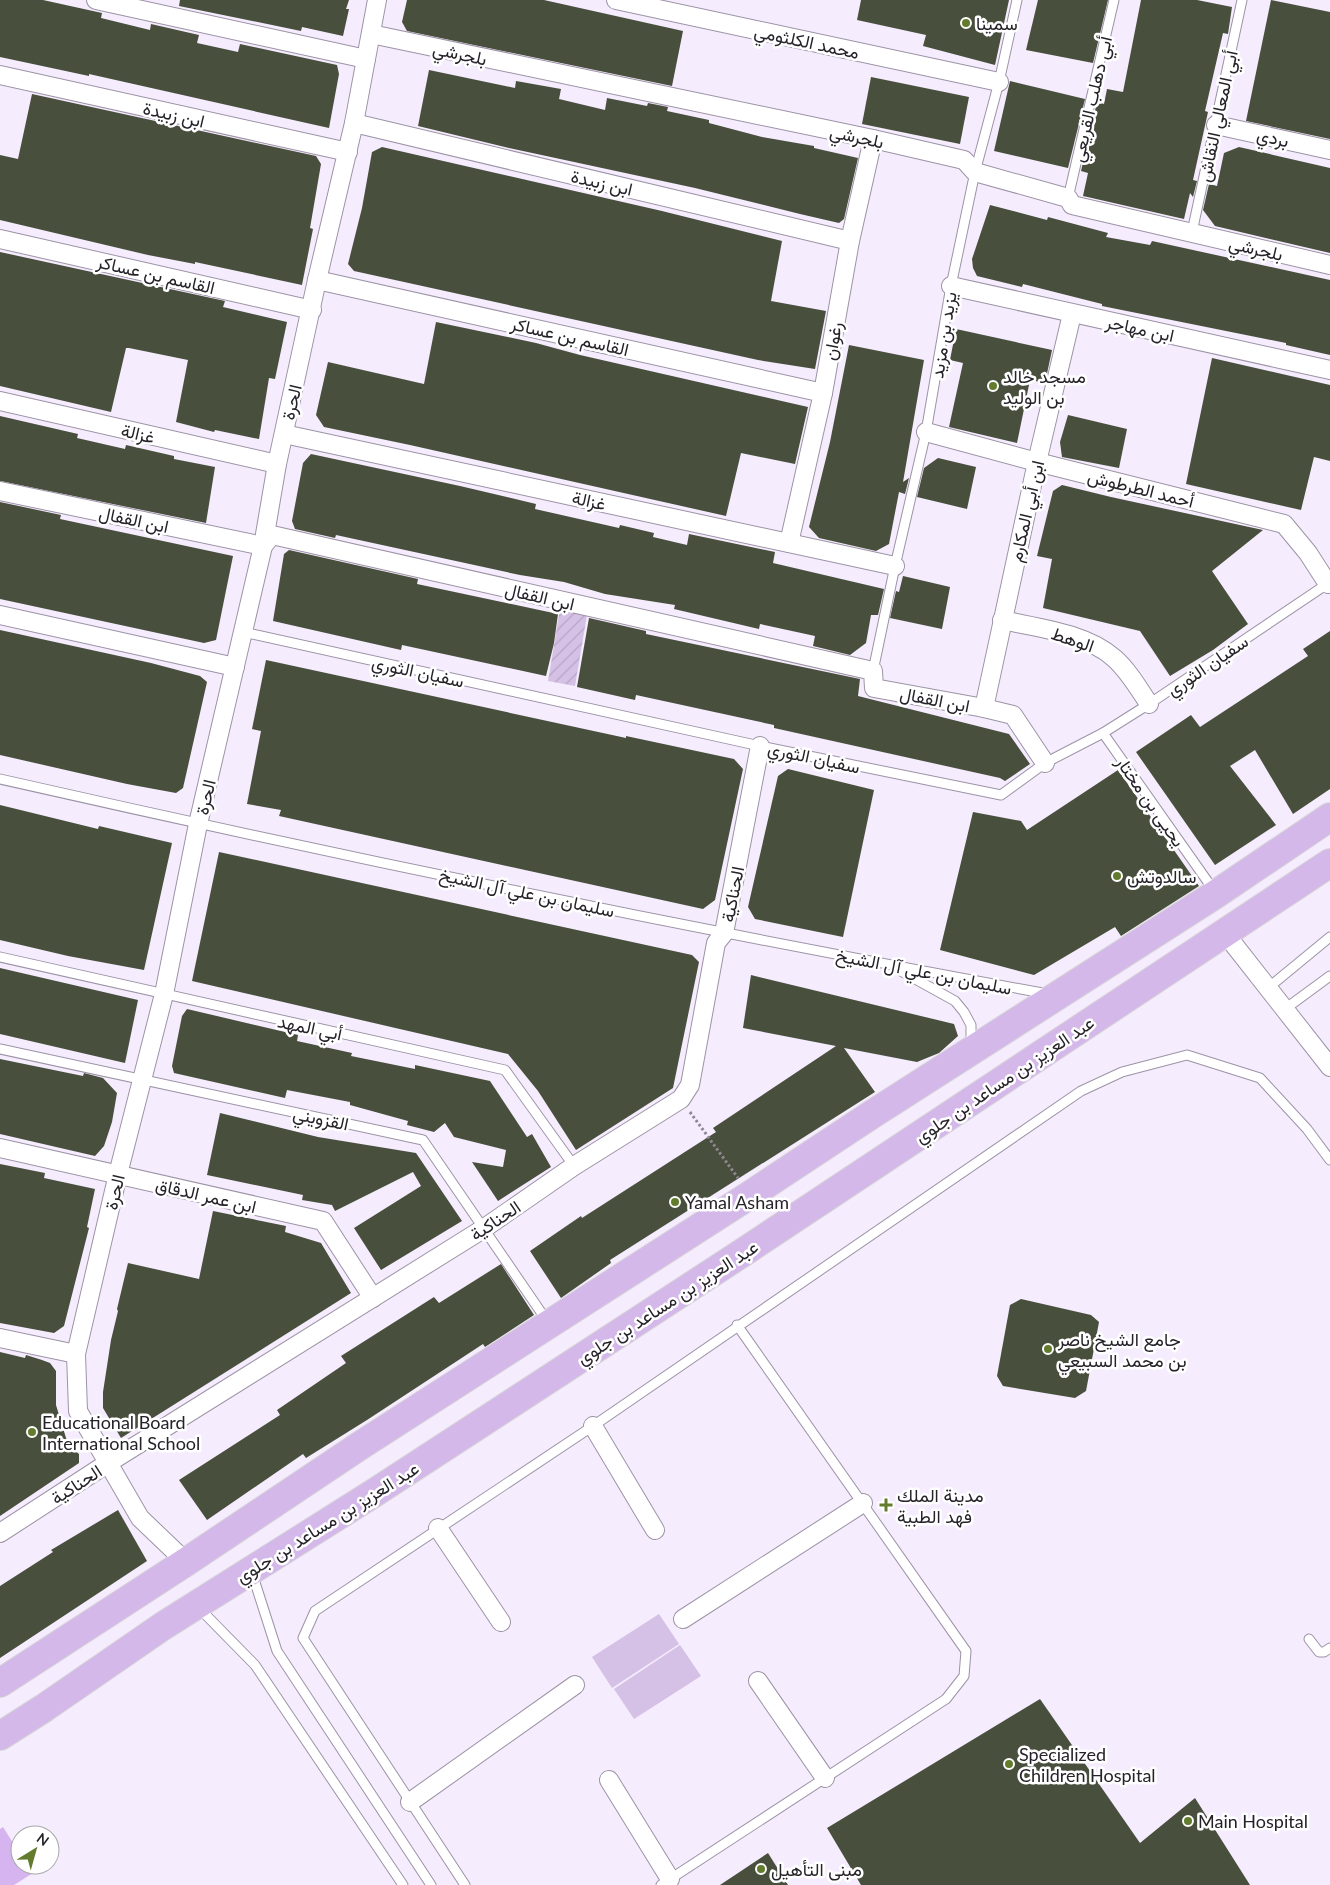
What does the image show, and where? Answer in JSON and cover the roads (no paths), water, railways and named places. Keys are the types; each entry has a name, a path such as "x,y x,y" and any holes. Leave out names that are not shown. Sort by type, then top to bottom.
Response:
{"main road":[{"path":"0,1683 361,1445 750,1195 971,1050 1216,894 1330,817"},
{"name":"عبد العزيز بن مساعد بن جلوي","path":"0,1736 196,1605 374,1493 720,1268 1224,932 1329,867"}],"street":[{"path":"96,0 366,59"},
{"name":"الحرة","path":"186,1562 140,1518 78,1411 76,1354 118,1174 164,994 198,824 263,546 277,464 317,280 348,152 377,0"},
{"name":"محمد الكلثومي","path":"616,0 999,82"},
{"name":"بلجرشي","path":"371,34 873,139 964,160 975,172 1068,198 1072,205 1330,265"},
{"name":"ابن زبيدة","path":"0,75 348,152"},
{"name":"ابن زبيدة","path":"354,123 850,241"},
{"name":"بردي","path":"1216,124 1330,150"},
{"name":"رغوان","path":"789,543 823,392 850,241 873,139"},
{"name":"القاسم بن عساكر","path":"0,239 312,310"},
{"name":"القاسم بن عساكر","path":"317,280 823,392"},
{"name":"ابن مهاجر","path":"951,286 1330,370"},
{"name":"ابن أبي المكارم","path":"984,708 1037,462 1072,314"},
{"name":"غزالة","path":"0,401 277,464"},
{"name":"أحمد الطرطوش","path":"926,432 1284,524 1308,552 1329,583"},
{"name":"غزالة","path":"284,434 895,566"},
{"name":"ابن القفال","path":"0,491 263,546 272,535 873,671 874,688 1013,715 1044,763"},
{"path":"0,615 235,667"},
{"name":"الوهط","path":"1002,620 1088,641 1102,649 1115,658 1149,704"},
{"name":"الحناكية","path":"0,1533 108,1463 483,1229 574,1166 681,1099 690,1085 716,943 724,933 760,746"},
{"path":"1224,932 1330,1067"},
{"name":"ابن عمر الدقاق","path":"0,1148 323,1221 373,1298"},
{"path":"0,1338 76,1354"},
{"path":"592,1426 655,1530"},
{"path":"683,1619 863,1503"},
{"path":"438,1528 501,1622"},
{"path":"758,1681 825,1778"},
{"path":"410,1802 575,1685"},
{"path":"610,1780 666,1882"}],"lane":[{"name":"يزيد بن مزيد","path":"873,671 926,432 951,286 975,172 999,82 1017,0"},
{"name":"أبي دهلب القريعي","path":"1068,198 1114,0"},
{"name":"أبي المعالي النقاش","path":"1192,232 1242,0"},
{"name":"سفيان الثوري","path":"243,632 760,746 1001,795 1044,763 1103,733 1149,704 1329,583"},
{"name":"يحيى بن مختار","path":"1103,733 1216,894"},
{"name":"سليمان بن علي آل الشيخ","path":"0,779 198,824 724,933 1055,996"},
{"path":"1268,988 1330,938"},
{"name":"أبي المهد","path":"0,957 505,1070 574,1166"},
{"path":"892,966 955,1001 971,1025 971,1050"},
{"path":"1285,1009 1330,976"},
{"name":"القزويني","path":"0,1048 423,1140 550,1324"},
{"path":"465,1885 302,1638 315,1611 592,1426 1081,1091 1122,1072 1187,1055 1260,1078 1306,1129 1330,1160"},
{"path":"666,1882 946,1699 964,1676 966,1651 737,1325"},
{"path":"251,1571 277,1651 431,1885"},
{"path":"196,1605 255,1665 403,1885"},
{"path":"1309,1639 1319,1652 1324,1652 1330,1648"}],"place":[{"name":"سمينا","path":"966,23"},
{"name":"مسجد خالد بن الوليد","path":"993,386"},
{"name":"سالدوتش","path":"1117,876"},
{"name":"Yamal Asham","path":"675,1202"},
{"name":"جامع الشيخ ناصر بن محمد السبيعي","path":"1048,1349"},
{"name":"Educational Board International School","path":"32,1432"},
{"name":"مدينة الملك فهد الطبية","path":"886,1505"},
{"name":"Specialized Children Hospital","path":"1009,1764"},
{"name":"Main Hospital","path":"1188,1821"},
{"name":"مبنى التأهيل","path":"761,1869"}]}
